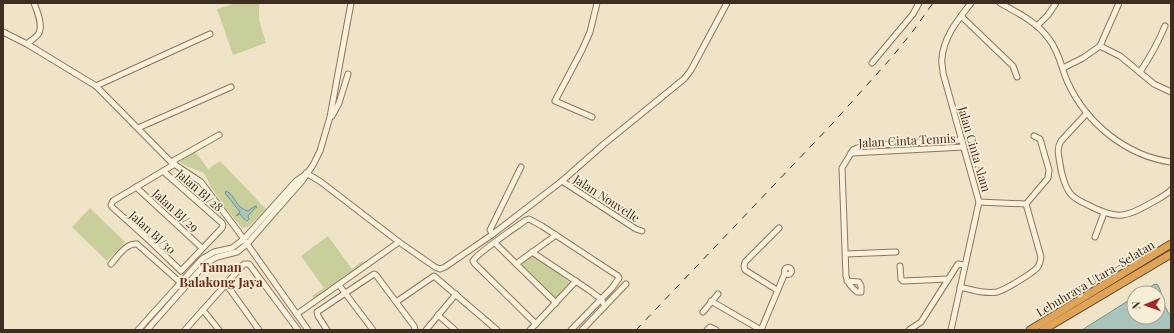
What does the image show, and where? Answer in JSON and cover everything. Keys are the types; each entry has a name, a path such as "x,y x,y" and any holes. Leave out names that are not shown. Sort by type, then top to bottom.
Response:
{"highway":[{"name":"Lebuhraya Utara–Selatan","path":"1030,330 1171,244"},
{"name":"Lebuhraya Utara–Selatan","path":"1043,330 1171,254"}],"street":[{"path":"27,44 39,33 40,19 34,3"},
{"path":"138,330 202,259 214,252 232,248 244,239 296,181 313,166 320,151 330,117 351,3"},
{"path":"592,117 555,101 590,32 597,3"},
{"path":"306,173 321,182 399,242 435,267 440,269 445,267 493,234 562,181 604,144 684,79 691,70 727,3"},
{"path":"872,63 913,14 919,3"},
{"name":"Jalan Cinta Alam","path":"951,330 979,202 943,73 941,59 944,44 951,30 971,3"},
{"path":"1000,3 1037,26 1049,38 1057,52 1067,81 1075,96 1087,113 1109,135 1124,146 1141,155 1171,162"},
{"path":"1037,26 1056,3"},
{"path":"1063,68 1083,58 1100,46 1119,3"},
{"path":"961,16 1013,66 1017,76"},
{"path":"1140,72 1159,39 1164,26"},
{"path":"3,32 27,44 96,86 173,163 201,182 244,239 308,330"},
{"path":"96,86 210,34"},
{"path":"1100,46 1120,56 1154,84 1171,92"},
{"path":"330,117 334,114 339,103 348,74"},
{"path":"138,128 231,87"},
{"path":"1087,113 1060,141 1058,145 1061,169 1070,194 1074,198 1104,213 1112,215 1128,214 1140,210 1171,190"},
{"path":"136,187 163,172 173,163 219,135"},
{"path":"1026,204 1048,178 1049,174 1040,140 1034,136"},
{"name":"Jalan Cinta Tennis","path":"847,281 842,168 851,153 857,148 864,146 962,140"},
{"path":"864,146 865,152"},
{"name":"Jalan Cinta Tennis","path":"851,153 964,147"},
{"path":"493,234 490,230 520,167"},
{"name":"Jalan BJ/28","path":"163,172 222,223 222,228 202,248"},
{"path":"147,330 206,263 217,257 237,252 247,244 300,184 306,173"},
{"name":"Jalan Nouvelle","path":"562,181 636,229 642,231"},
{"name":"Jalan BJ/30","path":"136,187 113,201 112,207 181,270 202,248"},
{"name":"Jalan BJ/29","path":"136,187 202,248"},
{"path":"979,202 1026,204"},
{"path":"960,287 988,292 997,292 1006,289 1036,269 1040,264 1041,257 1026,204"},
{"path":"1095,237 1104,213"},
{"path":"536,324 473,261 482,252 526,220 532,220 619,278 618,281 571,330"},
{"path":"777,290 745,270 744,266 745,262 779,228"},
{"path":"516,264 556,235"},
{"path":"297,314 399,242"},
{"path":"495,243 556,303"},
{"path":"111,264 127,246 137,244 185,286"},
{"path":"532,252 601,299 605,306"},
{"path":"846,254 896,252"},
{"path":"185,330 244,264 250,264 298,330"},
{"path":"909,330 921,322 958,264 964,265"},
{"path":"900,266 901,279 903,281 948,279"},
{"path":"712,301 761,330 785,273"},
{"path":"328,330 318,316 317,312 374,274 414,326 415,330"},
{"path":"399,300 434,276 497,330"},
{"path":"530,330 576,281"},
{"path":"226,284 259,330"},
{"path":"582,330 626,284"},
{"path":"339,285 372,330"},
{"path":"426,330 456,294"},
{"path":"702,312 718,294"},
{"path":"203,310 219,330"},
{"path":"438,315 455,330"},
{"path":"706,330 710,327 716,330"}],"green space":[{"path":"235,3 259,3 259,20 266,43 233,55 217,9"},
{"path":"194,150 208,169 220,161 266,209 248,227 242,228 224,206 211,187 204,173 188,167 180,162 181,159"},
{"path":"90,208 125,242 107,261 72,227"},
{"path":"328,236 352,269 362,261 365,265 315,300 312,296 324,288 301,256"},
{"path":"534,256 569,282 570,284 557,300 522,265 523,261"}],"water":[{"path":"226,191 232,195 240,207 248,211 255,206 257,207 248,216 249,219 247,221 240,214 236,216 240,212 225,193"},
{"path":"1126,302 1126,325 1166,325 1166,309 1171,316 1171,330 1082,330"}],"railway":[{"path":"636,330 832,124 892,57 933,3"}],"district":[{"name":"Taman Balakong Jaya","path":"221,274"}]}
